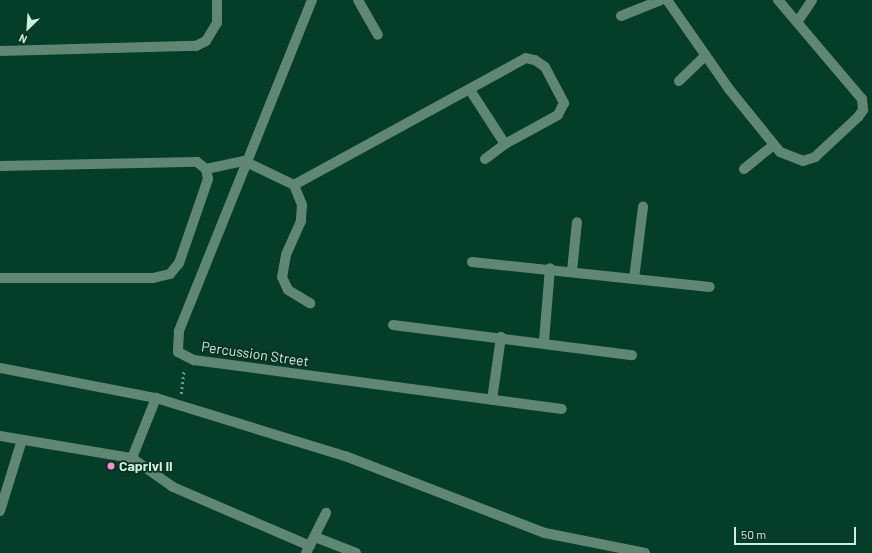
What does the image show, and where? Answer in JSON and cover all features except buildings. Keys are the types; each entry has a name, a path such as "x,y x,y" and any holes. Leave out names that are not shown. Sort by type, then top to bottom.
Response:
{"street":[{"path":"0,51 196,46 206,41 217,23 217,0"},
{"name":"Percussion Street","path":"312,0 244,161 179,331 178,352 186,356 562,409"},
{"path":"621,16 661,0"},
{"path":"667,0 706,55 774,144 797,161 815,157 863,110 862,99 798,21 778,0"},
{"path":"798,21 812,0"},
{"path":"360,1 378,35"},
{"path":"679,81 706,55"},
{"path":"294,185 526,58 545,67 564,103 558,115 505,144 485,160"},
{"path":"470,90 505,144"},
{"path":"744,169 774,144"},
{"path":"206,169 244,161 294,185 302,204 301,221 286,255 282,277 288,290 310,303"},
{"path":"0,166 197,162 206,169 208,179 179,263 170,274 153,278 0,278"},
{"path":"634,280 643,207"},
{"path":"572,271 577,222"},
{"path":"472,262 550,268 634,280 710,287"},
{"path":"544,342 550,268"},
{"path":"393,325 544,342 632,355"},
{"path":"492,400 501,337"},
{"path":"0,368 156,398 345,456 544,533 645,553"},
{"path":"132,458 156,398"},
{"path":"0,436 132,458 173,487 310,546 356,553"},
{"path":"0,511 22,440"},
{"path":"310,546 326,513"}],"path":[{"path":"179,405 186,356"}],"place":[{"name":"Caprivi II","path":"111,466"}]}
